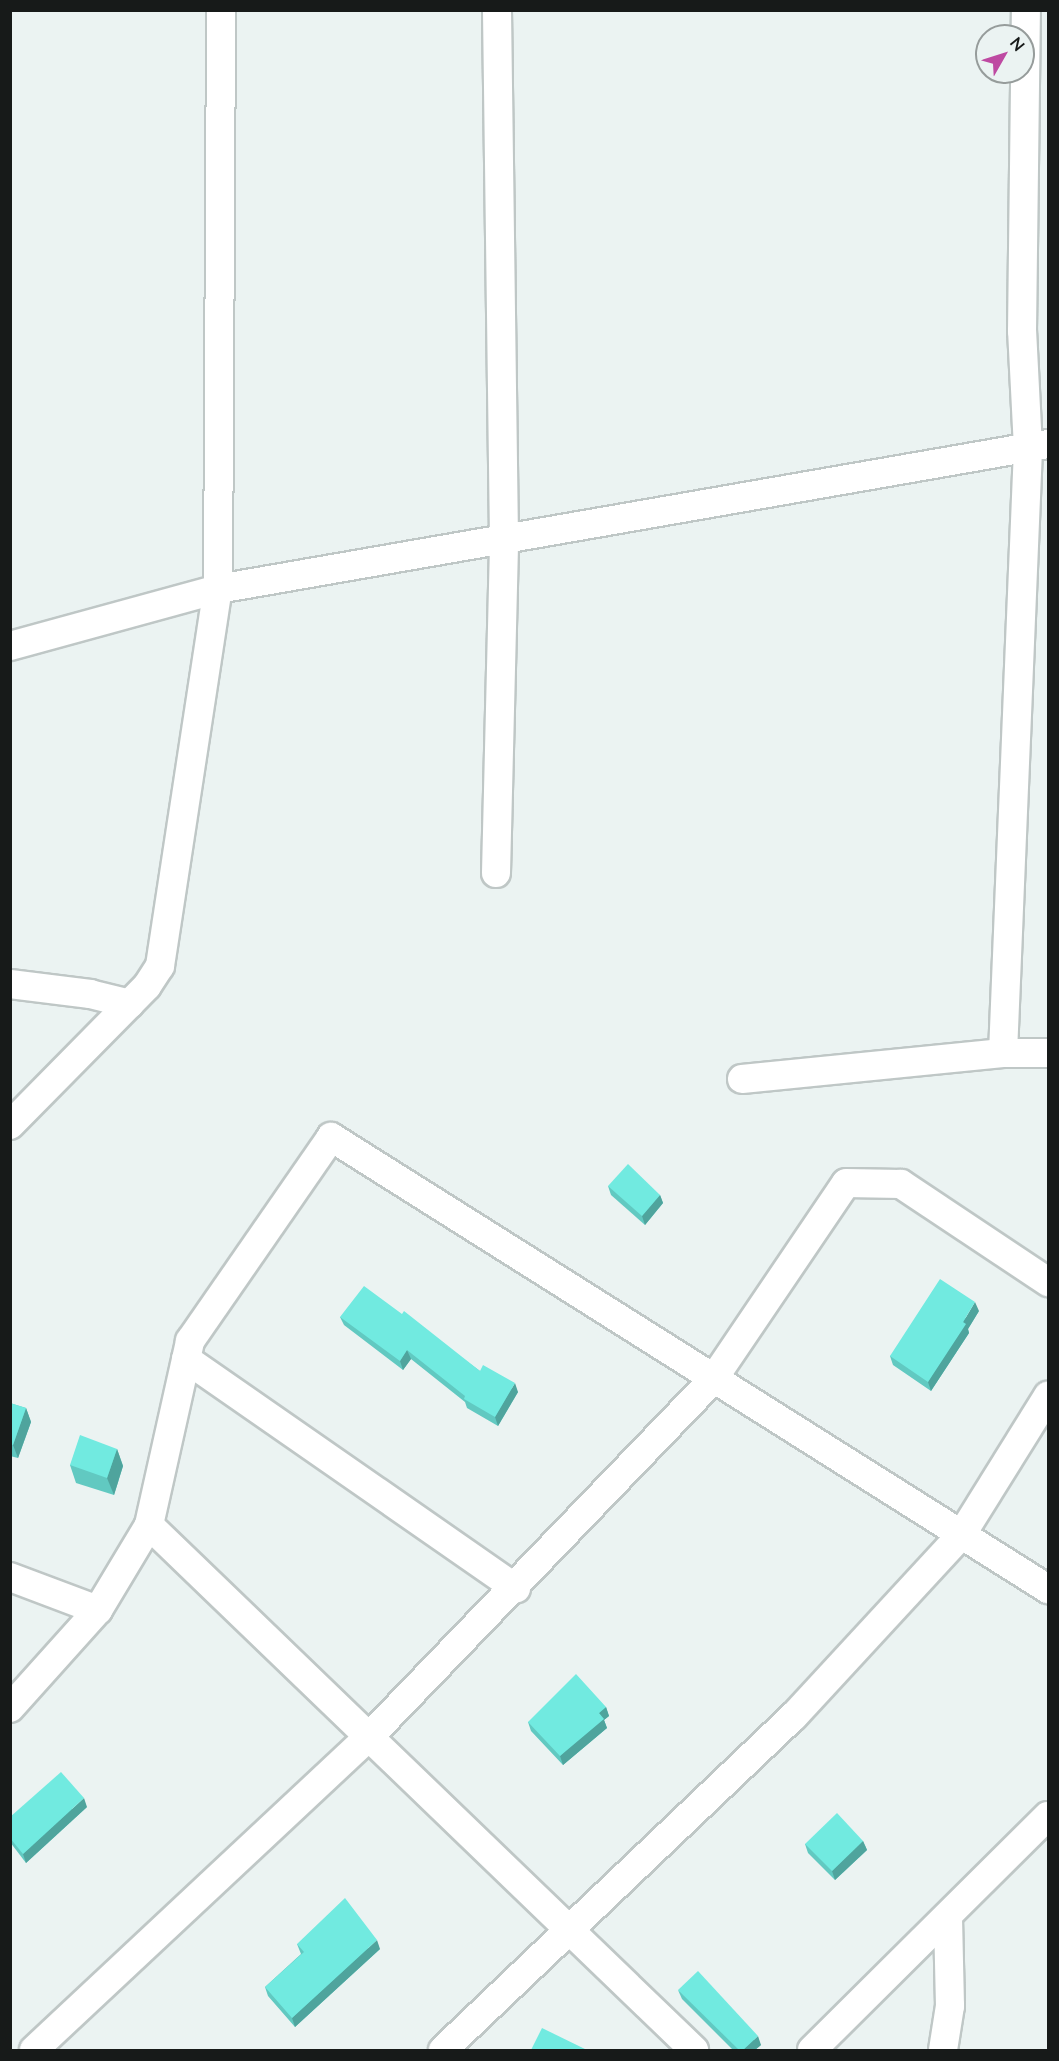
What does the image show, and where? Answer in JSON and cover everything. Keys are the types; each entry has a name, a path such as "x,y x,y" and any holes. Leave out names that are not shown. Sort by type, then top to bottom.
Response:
{"street":[{"path":"10,1125 129,1004 159,966 218,589 221,10"},
{"path":"496,873 504,539 497,10"},
{"path":"1003,1053 1038,446 1022,331 1026,10"},
{"path":"10,646 218,589 1038,446"},
{"path":"10,984 90,994 129,1004"},
{"path":"742,1079 1003,1053 1048,1053"},
{"path":"10,1708 98,1610 149,1525 190,1341 331,1137 1048,1589"},
{"path":"34,2050 369,1737 516,1588 714,1378 846,1183 901,1185 1048,1282"},
{"path":"186,1359 516,1588"},
{"path":"442,2050 794,1716 962,1534 1048,1396"},
{"path":"149,1525 694,2050"},
{"path":"10,1577 98,1610"},
{"path":"812,2050 948,1918 1048,1816"},
{"path":"943,2050 950,2006 948,1918"}],"building":[{"path":"628,1164 660,1195 642,1216 608,1186"},
{"path":"940,1279 975,1302 963,1322 966,1324 928,1382 890,1356"},
{"path":"364,1286 402,1314 404,1311 480,1371 483,1365 515,1383 495,1417 464,1399 465,1396 407,1350 400,1361 340,1317"},
{"path":"10,1403 26,1408 13,1445 10,1444"},
{"path":"80,1435 117,1449 107,1478 70,1465"},
{"path":"576,1674 606,1707 599,1713 604,1719 560,1756 528,1722"},
{"path":"61,1772 84,1798 23,1854 10,1838 10,1817"},
{"path":"837,1813 863,1841 832,1871 805,1844"},
{"path":"345,1898 377,1940 292,2018 265,1987 304,1952 297,1944"},
{"path":"698,1971 758,2036 743,2050 739,2050 678,1990"},
{"path":"542,2028 587,2050 531,2050"}]}
